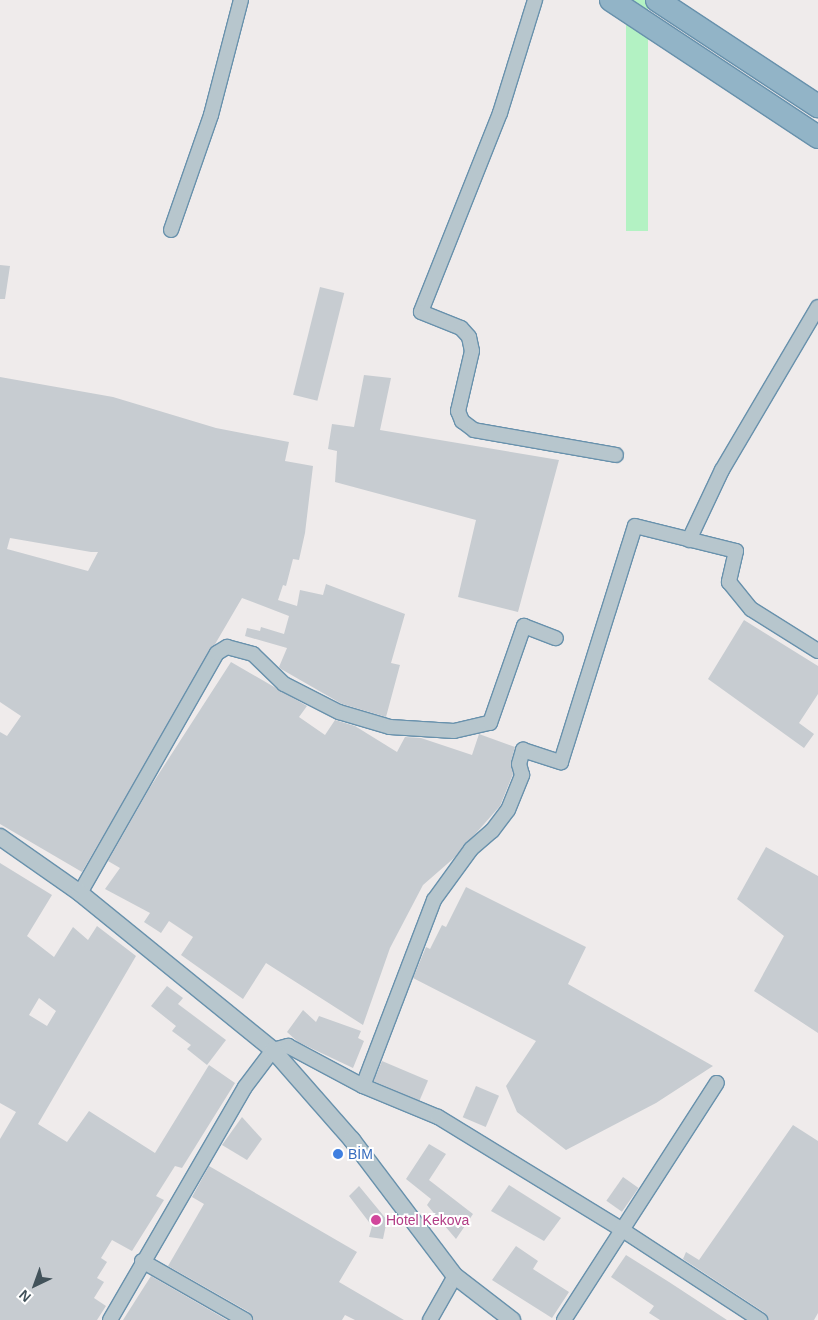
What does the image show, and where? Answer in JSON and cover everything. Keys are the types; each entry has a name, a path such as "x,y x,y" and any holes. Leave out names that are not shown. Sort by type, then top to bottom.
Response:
{"highway":[{"path":"611,0 818,137"},
{"path":"657,0 818,106"}],"street":[{"path":"171,230 211,115 241,0"},
{"path":"535,0 500,113 422,312 461,328 469,338 472,351 458,411 462,421 474,430 616,455"},
{"path":"689,540 722,470 818,307"},
{"path":"363,1086 434,900 471,849 492,832 508,810 522,775 519,764 523,750 561,762 634,526 736,551 728,582 751,609 818,651"},
{"path":"80,893 217,653 227,647 253,654 284,684 339,712 390,727 454,731 490,724 524,626 556,638"},
{"path":"0,837 80,893 273,1050 352,1140 455,1276 512,1320"},
{"path":"110,1320 142,1261 245,1087 273,1050 288,1046 303,1052 363,1086 438,1117 624,1231 760,1320"},
{"path":"564,1320 624,1231 717,1084"},
{"path":"142,1261 245,1320"},
{"path":"430,1320 455,1276"}],"green space":[{"path":"626,0 648,0 648,231 626,231"}],"building":[{"path":"0,265 10,266 5,299 0,299"},
{"path":"320,287 344,293 317,401 293,395"},
{"path":"364,375 391,378 380,430 559,460 518,612 458,597 476,520 335,482 337,451 328,449 332,424 354,427"},
{"path":"0,377 113,397 216,428 289,442 285,461 313,466 305,533 299,560 293,559 286,586 283,585 278,600 297,606 300,590 323,595 326,584 405,614 391,663 400,665 386,717 342,704 281,669 279,667 287,648 245,636 247,628 260,631 261,627 284,634 289,616 242,598 82,872 0,824 0,732 7,736 21,716 0,702","holes":["10,538 98,552 88,571 7,549"]},
{"path":"744,620 818,666 818,694 799,723 814,734 804,748 708,679"},
{"path":"231,662 307,706 299,717 325,735 335,720 355,726 397,752 405,737 421,738 472,755 479,734 515,747 511,762 513,774 500,806 454,858 423,885 390,948 363,1025 266,963 243,999 181,955 193,937 169,921 161,933 144,922 150,913 105,889 120,868 108,861 149,789"},
{"path":"766,847 818,876 818,1033 754,991 784,936 737,899"},
{"path":"0,863 52,895 27,936 54,957 73,927 88,940 97,926 136,956 38,1124 67,1142 89,1111 155,1153 209,1065 235,1083 182,1168 175,1166 156,1196 164,1200 132,1251 112,1240 101,1258 107,1262 97,1278 104,1282 94,1298 106,1306 97,1320 0,1320 0,1139 16,1112 0,1103","holes":["39,998 56,1011 47,1026 29,1015"]},
{"path":"466,887 586,947 568,984 713,1066 656,1103 566,1150 517,1112 506,1086 536,1041 413,978 426,947 430,949 442,925 446,927"},
{"path":"167,986 183,998 178,1004 226,1040 207,1065 187,1049 191,1045 172,1031 176,1026 151,1006"},
{"path":"303,1010 316,1022 319,1016 361,1031 358,1038 364,1041 353,1068 298,1042 287,1032"},
{"path":"382,1061 428,1081 419,1101 373,1081"},
{"path":"476,1086 499,1096 486,1127 463,1117"},
{"path":"242,1117 262,1139 247,1160 222,1145"},
{"path":"793,1125 818,1141 818,1313 814,1320 769,1320 765,1313 683,1259 686,1252 699,1260"},
{"path":"429,1144 446,1154 429,1180 473,1214 456,1239 427,1205 431,1199 406,1179"},
{"path":"209,1166 357,1252 339,1282 404,1320 355,1320 345,1315 342,1320 254,1320 249,1312 168,1266 204,1204 192,1197"},
{"path":"623,1177 639,1188 622,1212 606,1201"},
{"path":"509,1185 561,1218 544,1241 491,1211"},
{"path":"359,1186 387,1220 383,1239 369,1237 372,1226 349,1196"},
{"path":"516,1246 538,1261 533,1269 569,1292 552,1318 492,1280"},
{"path":"626,1255 727,1320 660,1320 649,1313 654,1306 611,1277"},
{"path":"151,1276 227,1320 123,1320"}],"place":[{"name":"BİM","path":"338,1154"},
{"name":"Hotel Kekova","path":"376,1220"}]}
